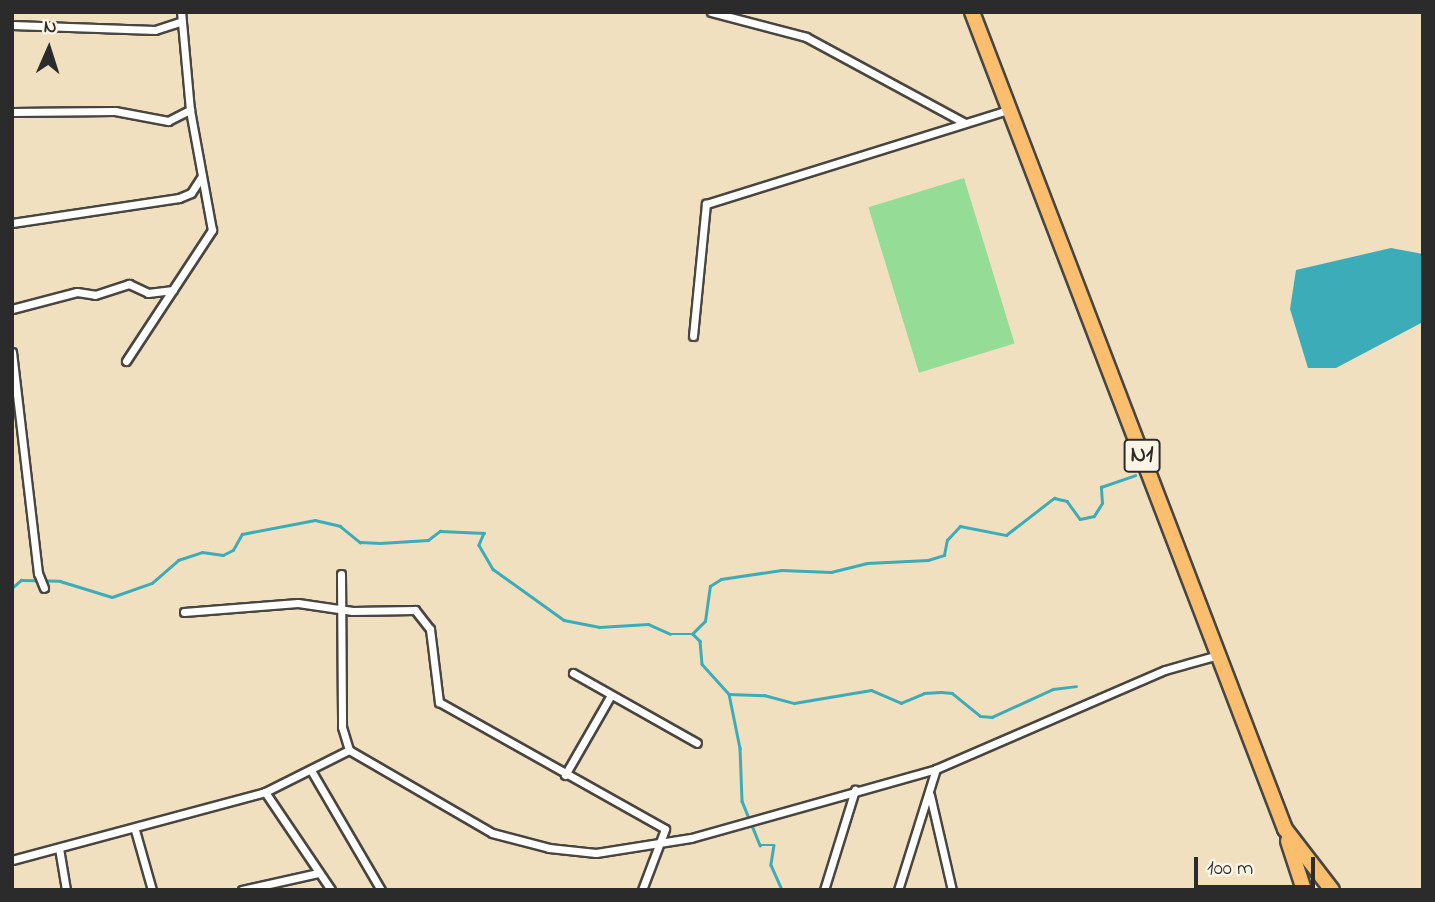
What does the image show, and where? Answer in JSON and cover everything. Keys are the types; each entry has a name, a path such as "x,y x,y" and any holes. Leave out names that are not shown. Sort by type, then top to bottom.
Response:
{"highway":[{"name":"N1","path":"972,12 1285,829 1332,890"},
{"path":"1285,829 1304,890"}],"street":[{"path":"712,12 806,37 963,122"},
{"path":"12,25 155,30 181,16 190,110 212,230 126,361"},
{"path":"12,112 115,111 168,121 190,110"},
{"path":"693,336 706,204 1008,110"},
{"path":"12,223 179,198 191,193 202,176"},
{"path":"12,309 77,292 94,295 129,284 148,293 173,290"},
{"path":"12,352 14,387 38,573 44,588"},
{"path":"341,574 342,727 349,750 384,775 503,836 550,848 596,853 660,844 936,769 1165,670 1219,654"},
{"path":"184,612 298,603 341,610 415,610 430,629 439,702 665,830 642,890"},
{"path":"573,673 697,743"},
{"path":"565,775 611,695"},
{"path":"12,860 135,830 265,792 312,772 349,750"},
{"path":"898,890 936,769"},
{"path":"312,772 381,890"},
{"path":"824,890 855,790"},
{"path":"265,792 331,890"},
{"path":"930,794 952,890"},
{"path":"135,830 152,890"},
{"path":"59,848 66,890"},
{"path":"242,890 318,873"}],"green space":[{"path":"964,178 1015,343 919,373 868,207"}],"water":[{"path":"1391,248 1423,254 1423,322 1336,368 1308,368 1290,309 1296,270"}],"waterway":[{"path":"12,588 21,580 60,581 112,597 152,583 178,560 202,552 223,555 233,550 242,534 315,520 340,526 360,542 428,540 440,531 484,533 479,545 493,569 564,620 599,627 648,624 670,634 692,634 705,621 710,586 721,579 781,570 831,572 867,563 928,560 944,555 947,540 960,526 1006,535 1054,498 1067,501 1080,519 1094,516 1102,503 1101,487 1135,475"},
{"path":"693,634 700,641 702,664 729,694 740,748 742,801 760,845 774,845 771,865 782,890"},
{"path":"729,694 764,695 794,703 871,690 901,703 924,693 941,692 952,693 980,716 992,717 1053,689 1076,686"}]}
